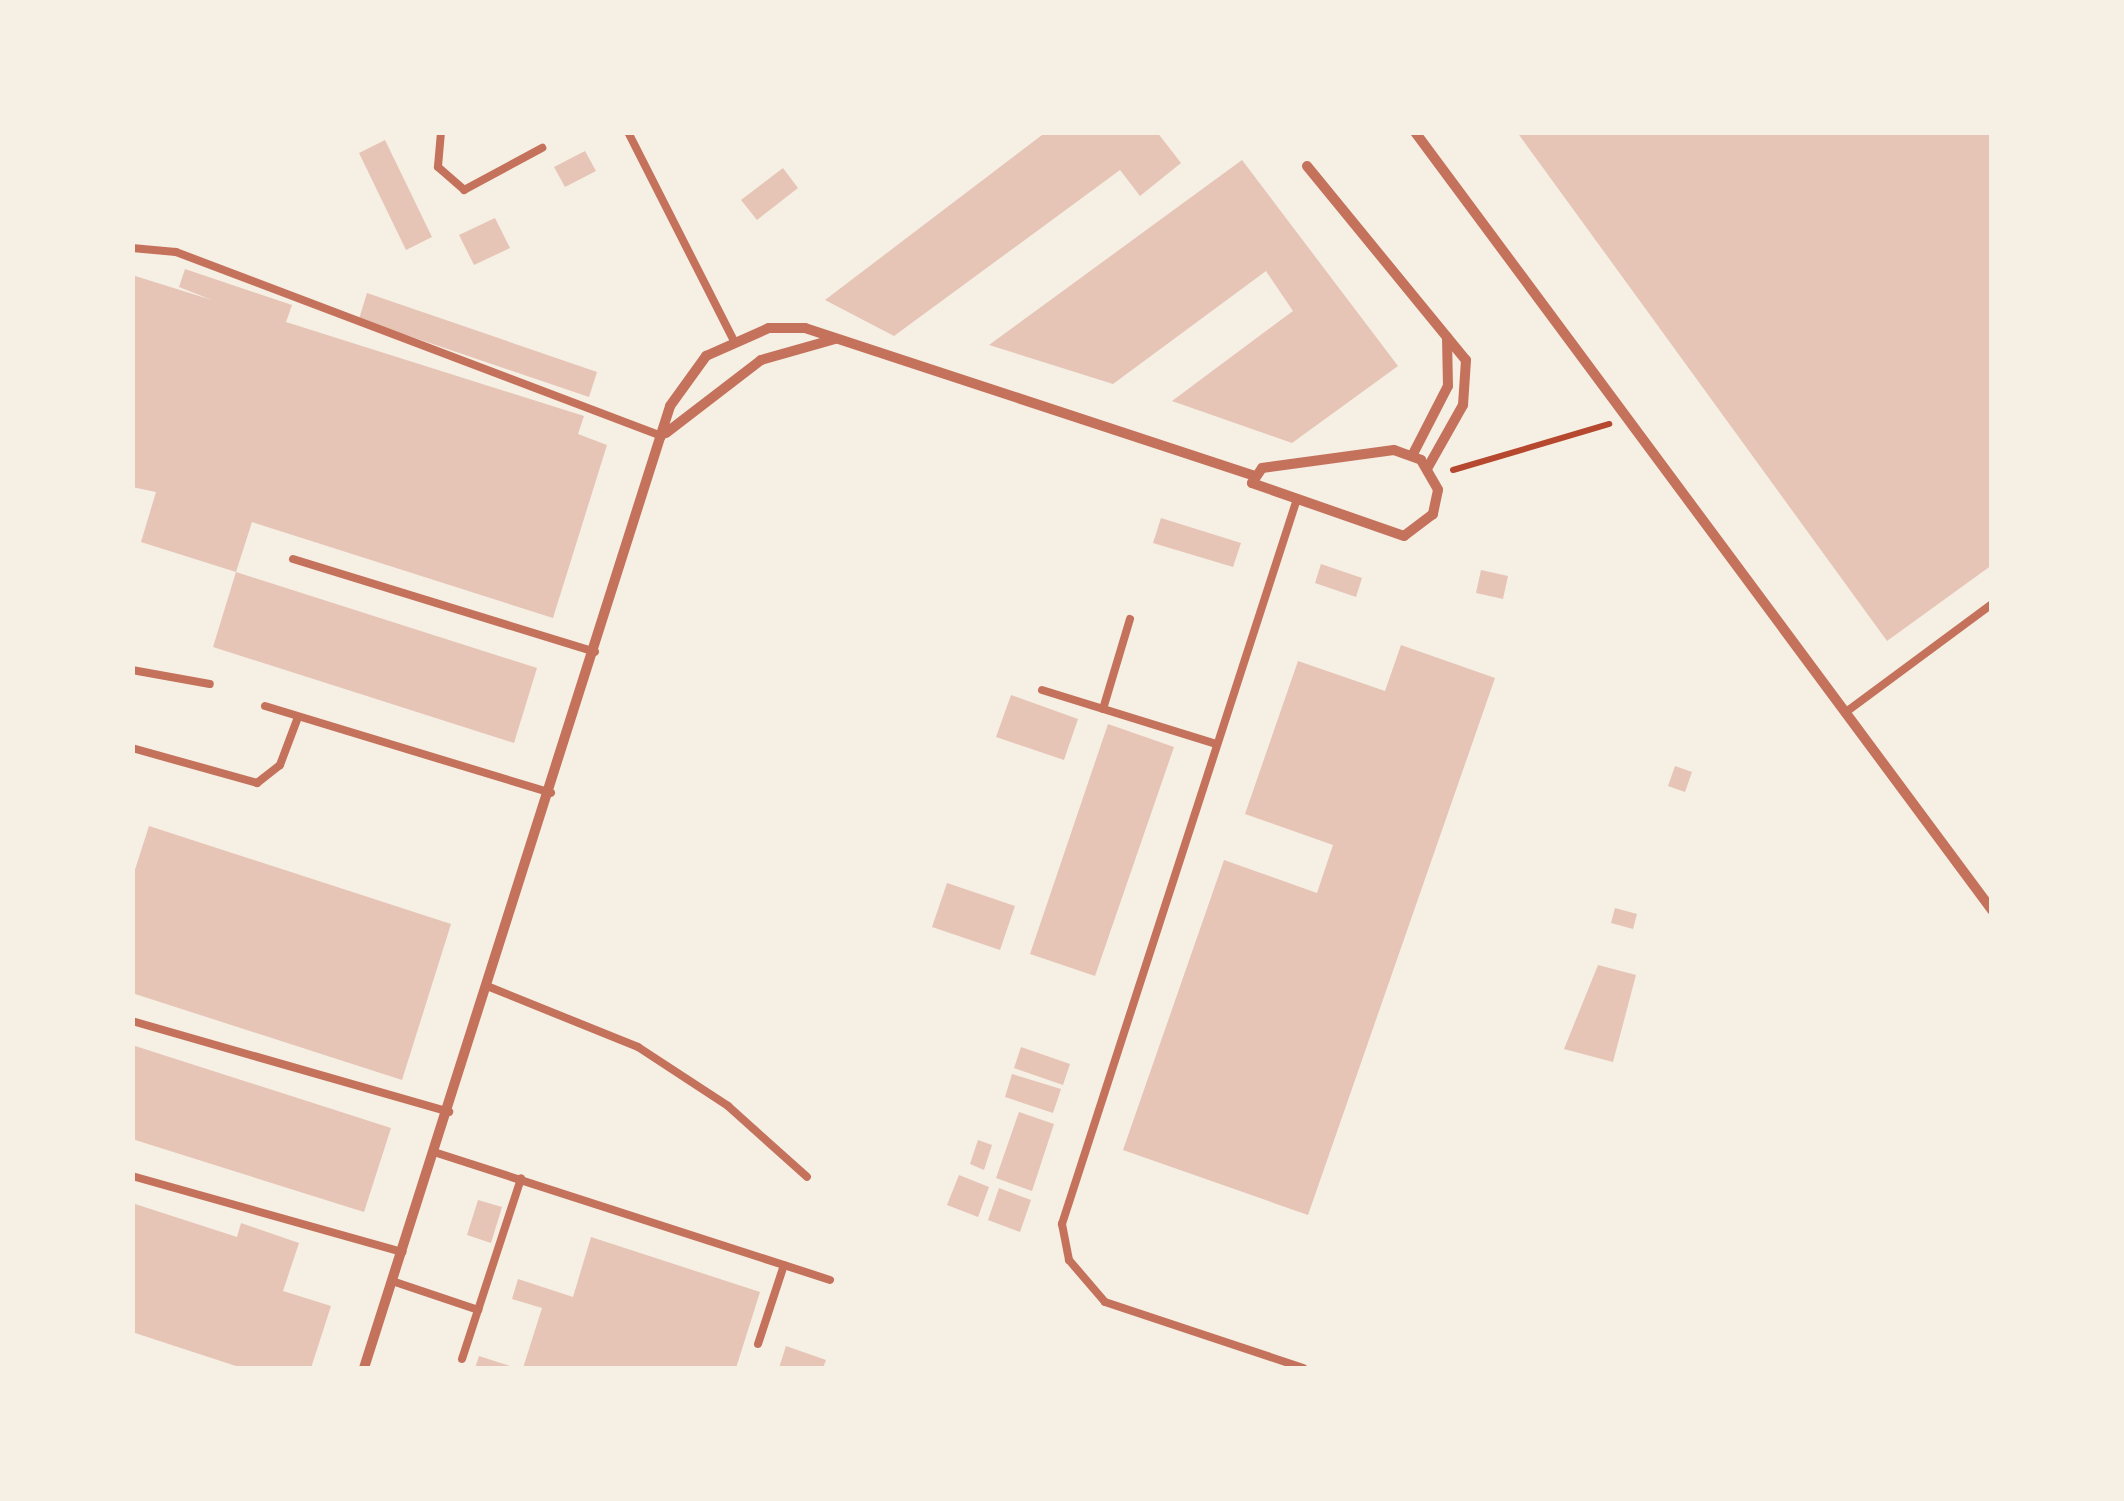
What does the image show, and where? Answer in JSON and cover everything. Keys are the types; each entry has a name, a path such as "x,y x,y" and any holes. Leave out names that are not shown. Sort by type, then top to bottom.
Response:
{"street":[{"path":"1415,132 1992,910"},
{"path":"1252,475 1257,489 1404,536 1433,514 1431,471 1468,390 1466,360 1307,166"},
{"path":"364,1368 405,1253 662,436 685,379 733,339 787,328 841,338 1252,475 1413,454"},
{"path":"1413,454 1448,386 1447,336"},
{"path":"662,436 761,360 841,338"},
{"path":"1413,454 1431,471"}],"lane":[{"path":"441,132 438,167 464,190 542,148"},
{"path":"628,132 733,339"},
{"path":"132,248 176,252 662,436"},
{"path":"1296,502 1069,1187 1064,1242 1078,1276 1105,1302 1303,1368"},
{"path":"293,559 595,652"},
{"path":"1846,712 1992,604"},
{"path":"1103,709 1130,620"},
{"path":"132,670 210,684"},
{"path":"1042,690 1216,744"},
{"path":"265,706 552,793"},
{"path":"132,748 257,783 280,765 298,716"},
{"path":"487,986 654,1056 807,1177"},
{"path":"132,1021 449,1112"},
{"path":"436,1153 830,1280"},
{"path":"132,1176 405,1253"},
{"path":"462,1359 521,1178"},
{"path":"758,1344 784,1265"},
{"path":"395,1282 478,1310"}],"path":[{"path":"1431,471 1624,418"}],"building":[{"path":"1046,132 1157,132 1181,163 1140,196 1120,170 894,336 825,300"},
{"path":"1517,132 1992,132 1992,565 1887,641"},
{"path":"385,140 432,237 406,250 359,153"},
{"path":"585,151 596,171 565,187 554,167"},
{"path":"1242,160 1398,366 1292,443 1172,401 1293,311 1266,271 1113,384 989,345"},
{"path":"783,168 798,188 757,220 741,200"},
{"path":"495,218 510,248 474,265 459,235"},
{"path":"185,269 292,305 286,322 584,416 578,434 607,445 553,618 252,522 236,572 141,542 156,492 132,487 132,275 212,300 179,287"},
{"path":"367,293 597,372 589,397 359,319"},
{"path":"1161,518 1241,543 1233,567 1153,543"},
{"path":"1321,564 1362,578 1356,597 1315,583"},
{"path":"1481,570 1508,576 1503,599 1476,593"},
{"path":"236,572 537,668 514,743 213,647"},
{"path":"1401,645 1495,678 1308,1215 1123,1150 1224,860 1317,893 1333,845 1245,814 1298,661 1385,691"},
{"path":"1011,695 1078,719 1064,760 996,737"},
{"path":"1108,724 1174,747 1095,976 1030,954"},
{"path":"1675,766 1692,772 1685,792 1668,786"},
{"path":"149,826 451,924 402,1080 132,993 132,879"},
{"path":"947,883 1015,906 1000,950 932,927"},
{"path":"1615,908 1637,914 1633,929 1611,923"},
{"path":"1598,965 1636,975 1613,1062 1564,1049"},
{"path":"132,1045 391,1128 364,1212 132,1139"},
{"path":"1021,1047 1070,1064 1063,1085 1014,1068"},
{"path":"1012,1074 1061,1089 1053,1113 1005,1097"},
{"path":"1019,1112 1054,1124 1032,1191 996,1178"},
{"path":"978,1140 992,1145 984,1170 970,1164"},
{"path":"959,1175 989,1187 978,1217 947,1205"},
{"path":"999,1188 1031,1200 1020,1232 988,1220"},
{"path":"478,1200 502,1207 491,1243 467,1235"},
{"path":"132,1203 237,1237 241,1223 299,1243 283,1291 331,1306 311,1368 242,1368 132,1332"},
{"path":"591,1237 760,1292 736,1368 523,1368 542,1308 512,1299 518,1279 573,1297"},
{"path":"786,1346 826,1360 823,1368 779,1368"},
{"path":"479,1356 516,1368 475,1368"}]}
